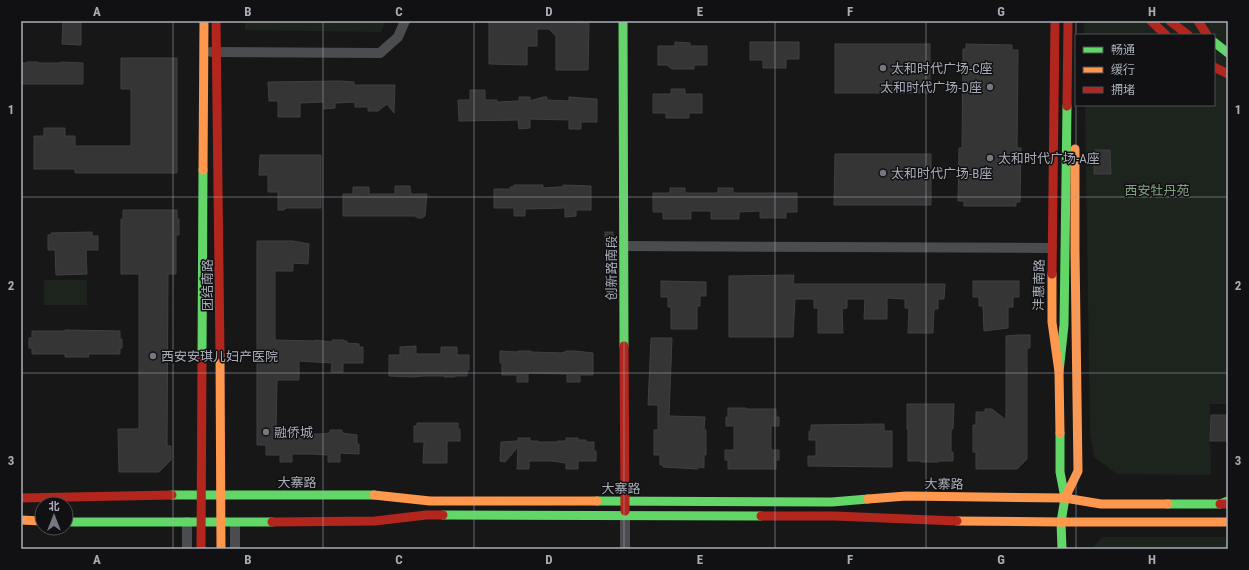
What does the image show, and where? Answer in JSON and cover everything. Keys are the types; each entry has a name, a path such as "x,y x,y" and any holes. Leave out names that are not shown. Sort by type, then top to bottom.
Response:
{"main road":[{"name":"团结南路","path":"201,549 204,21"},
{"name":"团结南路","path":"216,21 220,274 221,549"},
{"name":"创新路南段","path":"623,21 625,516"},
{"name":"沣惠南路","path":"1055,21 1052,322 1059,372 1060,472 1065,498 1062,522 1062,549"},
{"path":"1059,372 1064,325 1068,21"},
{"path":"1076,21 1076,34"},
{"path":"1151,21 1165,34"},
{"path":"1170,21 1187,34"},
{"path":"1198,21 1206,34"},
{"path":"1215,43 1228,53"},
{"path":"1215,52 1228,59"},
{"path":"1215,68 1228,74"},
{"path":"1065,498 1078,471 1075,251 1076,106"},
{"name":"大寨路","path":"21,498 202,495 380,495 430,501 832,502 906,496 1065,498 1101,504 1225,503"},
{"path":"74,522 235,523 374,521 426,515 834,516 934,521 1228,522"},
{"path":"21,520 34,521"}],"street":[{"path":"205,52 380,53 398,38 405,21"},
{"path":"624,246 1052,248"},
{"path":"625,516 625,549"},
{"path":"187,522 187,549"},
{"path":"235,523 235,549"}],"green space":[{"path":"245,21 386,21 381,32 245,30"},
{"name":"西安牡丹苑","path":"1084,21 1228,21 1228,404 1210,404 1211,475 1117,474 1094,457 1090,432 1085,106 1215,106 1215,34 1084,34"},
{"path":"44,280 87,280 87,305 44,305"},
{"path":"1102,537 1228,537 1228,549 1092,549"}],"building":[{"path":"63,21 81,21 81,45 62,44"},
{"path":"489,21 578,21 578,23 589,23 588,70 556,70 556,36 549,29 537,29 537,46 527,46 527,65 489,64"},
{"path":"675,42 690,43 690,46 707,46 707,65 694,65 694,69 672,69 667,65 658,65 658,46 675,46"},
{"path":"750,42 799,42 799,59 786,59 786,68 763,68 763,60 750,60"},
{"name":"太和时代广场-C座","path":"835,44 930,44 930,93 835,93"},
{"path":"966,44 1012,45 1012,50 1018,50 1017,148 1021,148 1020,202 1016,202 1016,206 964,206 964,201 958,201 959,148 962,148 963,49 966,49"},
{"path":"121,58 177,58 177,173 75,173 75,169 34,169 34,136 44,136 44,128 65,128 65,136 75,136 75,146 131,146 131,89 121,89"},
{"path":"21,63 83,63 83,84 21,84"},
{"path":"268,82 354,82 354,85 395,85 394,113 387,104 378,111 368,111 368,107 355,107 355,102 335,103 335,108 324,109 324,102 300,103 300,117 278,117 278,101 269,101"},
{"path":"671,89 685,89 685,94 702,94 702,113 689,113 689,118 666,118 666,113 653,113 653,94 671,94"},
{"path":"470,90 485,90 485,100 497,100 497,102 519,101 519,97 530,97 530,101 543,97 547,97 547,100 569,101 569,97 597,99 597,122 581,122 581,129 569,129 569,120 530,119 530,128 519,129 518,120 459,121 458,100 470,100"},
{"path":"1094,150 1110,150 1111,174 1094,174"},
{"name":"太和时代广场-B座","path":"835,154 931,154 931,205 834,205"},
{"path":"260,155 321,155 321,208 286,208 284,210 278,210 278,192 268,192 268,175 259,175"},
{"path":"514,185 543,185 543,188 563,187 563,185 591,186 591,210 576,210 576,216 565,217 565,208 525,209 525,216 514,216 514,208 494,208 494,189 511,189 510,187 514,187"},
{"path":"395,186 410,186 411,194 427,194 425,216 418,218 415,216 343,216 343,194 353,194 353,187 369,187 369,194 395,194"},
{"path":"670,188 685,188 685,193 718,193 718,188 733,188 733,193 797,193 797,212 786,212 786,218 760,218 760,211 739,212 739,219 711,219 711,211 691,211 691,219 663,219 663,212 653,212 653,193 670,193"},
{"name":"西安安琪儿妇产医院","path":"123,210 177,210 177,219 179,219 179,235 176,235 176,274 168,274 167,446 171,446 171,460 159,472 119,472 118,429 139,429 139,274 121,274 121,219 123,219"},
{"path":"92,232 92,236 98,236 98,250 86,250 87,274 56,275 55,250 48,250 48,235 51,235 51,233"},
{"path":"605,232 613,232 613,241 605,241"},
{"path":"257,241 293,241 309,244 308,264 293,263 293,271 275,271 275,340 315,340 332,342 332,340 344,340 347,341 347,343 359,344 359,347 363,347 363,363 343,363 343,372 331,372 332,363 299,361 299,380 277,380 276,430 295,430 295,434 321,434 330,433 330,430 342,430 342,433 357,435 359,454 340,453 340,462 328,462 328,455 292,454 292,462 280,462 280,455 266,455 266,445 257,445"},
{"path":"794,275 793,284 945,284 944,299 938,299 938,309 934,309 933,333 908,333 909,308 905,308 905,299 887,298 887,319 864,319 865,299 847,299 847,308 842,309 843,333 818,333 818,308 814,308 814,299 795,299 793,337 729,337 729,276"},
{"path":"661,281 706,282 706,296 700,296 700,306 697,306 697,329 671,329 671,307 668,307 668,297 661,297"},
{"path":"973,281 1019,281 1019,297 1013,297 1013,307 1008,307 1008,328 984,331 983,306 979,306 979,297 973,297"},
{"path":"32,331 120,331 122,348 120,348 120,354 88,354 89,357 65,357 65,354 32,354 32,348 29,348 29,338 32,338"},
{"path":"1030,335 1030,348 1027,348 1027,459 1017,469 976,469 976,452 973,452 973,425 976,425 976,412 985,412 985,409 992,409 1006,420 1006,336"},
{"path":"651,338 672,338 669,416 705,417 704,430 706,430 706,455 704,455 704,468 663,467 663,465 660,465 660,455 654,455 654,430 658,430 658,405 648,405"},
{"path":"416,346 416,354 441,354 441,347 457,347 457,355 469,355 469,370 467,370 467,376 389,376 389,355 400,355 400,347"},
{"path":"500,351 563,353 566,351 575,351 593,353 593,375 580,375 580,382 567,382 567,374 528,373 528,382 517,382 517,375 502,375"},
{"path":"907,404 954,404 953,429 951,429 951,452 953,452 953,461 908,461"},
{"path":"728,408 776,409 776,417 779,417 779,426 771,426 771,450 779,450 779,460 776,460 776,469 728,469 728,460 725,460 725,450 734,450 734,426 726,426"},
{"path":"1211,415 1228,415 1227,441 1210,441"},
{"path":"417,423 458,423 458,429 460,429 460,441 447,441 447,463 423,463 424,442 414,442 414,426 417,426"},
{"path":"884,424 884,431 892,431 892,467 808,466 808,456 816,456 816,440 809,440 811,425"},
{"path":"518,438 530,438 530,441 538,442 557,442 566,441 566,438 578,438 578,440 586,440 586,442 594,442 596,461 578,461 578,469 566,469 566,463 552,461 529,461 529,469 517,469 518,447 505,462 500,461 501,442 518,441"}],"traffic: fast":[{"path":"623,21 624,346"},
{"path":"1215,43 1228,53"},
{"path":"1059,372 1064,325 1067,106"},
{"path":"202,359 203,170"},
{"path":"1060,433 1060,472 1065,498 1061,522 1062,549"},
{"path":"172,495 374,495"},
{"path":"597,501 832,502 868,499"},
{"path":"1168,504 1220,504 1228,501"},
{"path":"443,515 761,516"},
{"path":"74,522 272,522"}],"traffic: slow":[{"path":"203,170 204,21"},
{"path":"1065,498 1078,471 1075,149"},
{"path":"1052,274 1052,322 1059,372 1060,433"},
{"path":"220,355 221,549"},
{"path":"374,495 430,501 597,501"},
{"path":"868,499 906,496 1065,498 1101,504 1168,504"},
{"path":"21,520 34,521"},
{"path":"957,521 1061,522"},
{"path":"1061,522 1228,522"}],"traffic: jam":[{"path":"216,21 220,355"},
{"path":"1052,274 1055,21"},
{"path":"1067,106 1068,21"},
{"path":"1151,21 1165,34"},
{"path":"1170,21 1187,34"},
{"path":"1198,21 1206,34"},
{"path":"1215,68 1228,74"},
{"path":"624,346 625,511"},
{"path":"201,549 202,359"},
{"path":"21,498 172,495"},
{"path":"1220,504 1228,504"},
{"path":"272,522 375,521 426,515 443,515"},
{"path":"761,516 834,516 957,521"}],"place":[{"name":"太和时代广场-C座","path":"883,68"},
{"name":"太和时代广场-D座","path":"990,87"},
{"name":"太和时代广场-A座","path":"990,158"},
{"name":"太和时代广场-B座","path":"883,173"},
{"name":"西安安琪儿妇产医院","path":"153,356"},
{"name":"融侨城","path":"266,432"}]}
